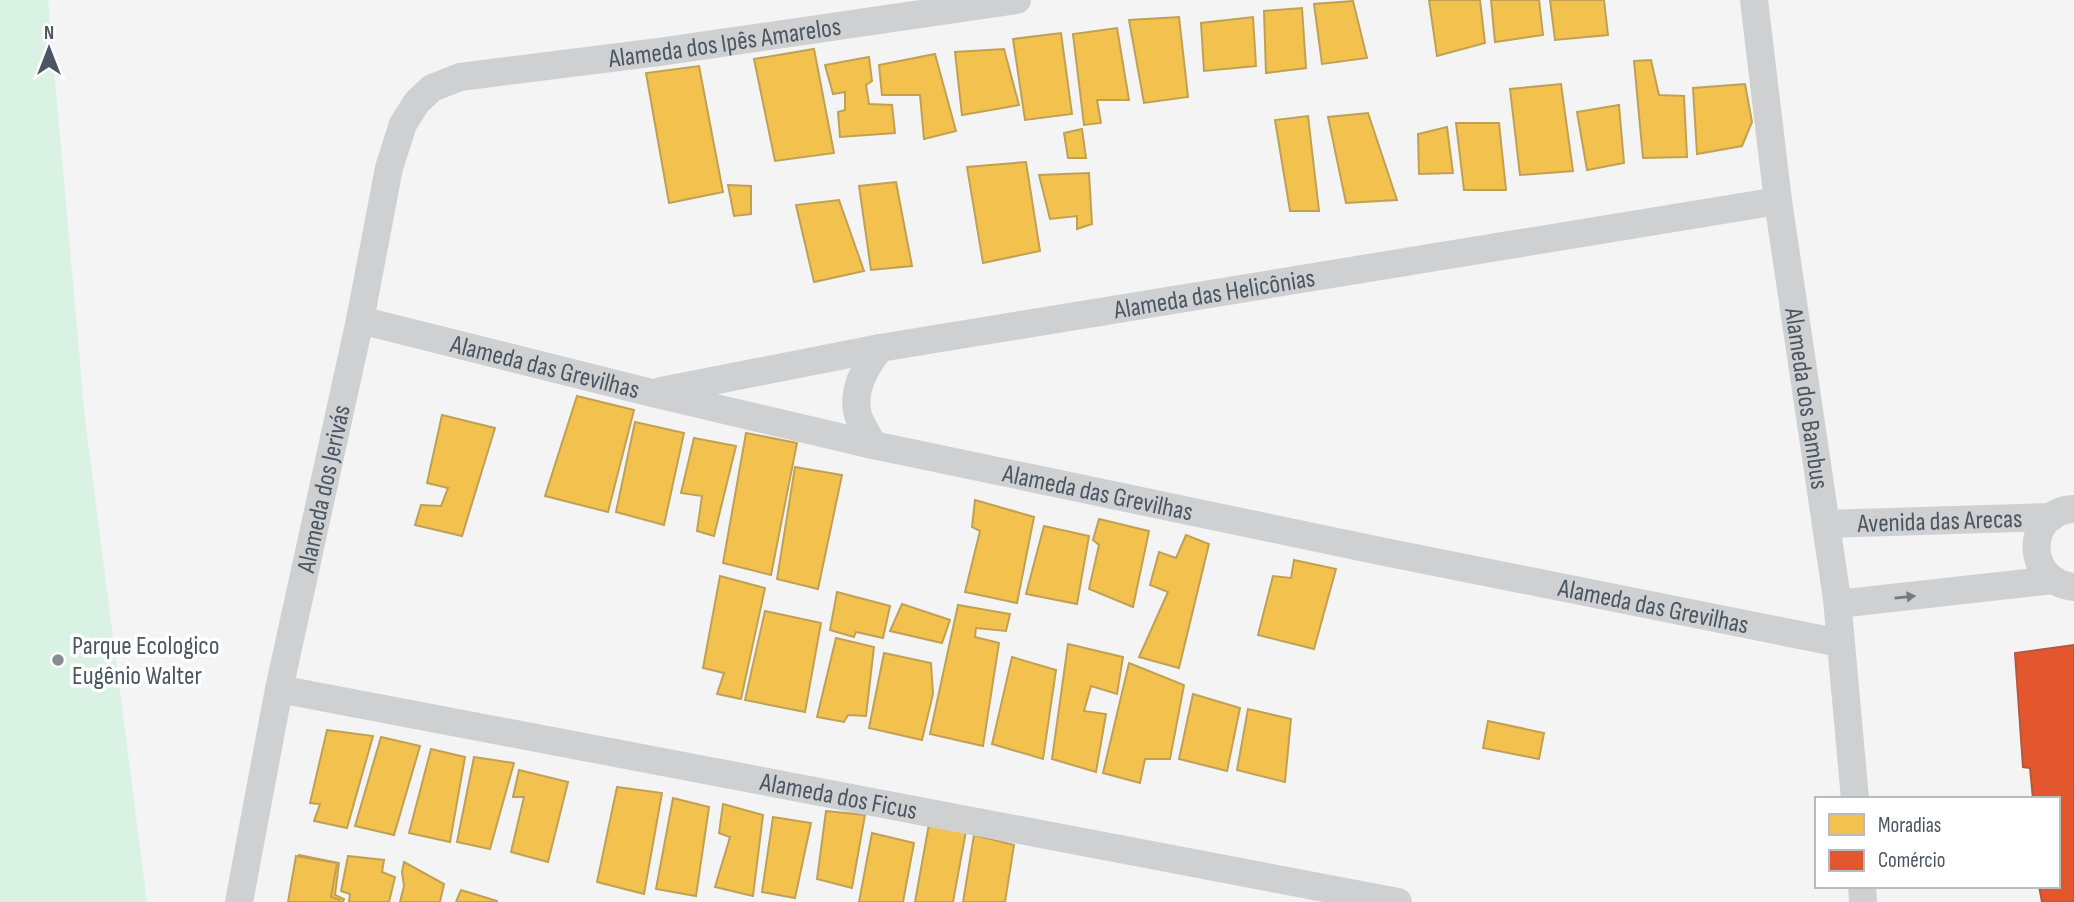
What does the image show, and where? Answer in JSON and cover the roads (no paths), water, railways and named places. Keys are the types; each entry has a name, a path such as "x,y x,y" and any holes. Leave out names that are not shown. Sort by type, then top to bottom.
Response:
{"street":[{"name":"Alameda dos Ipês Amarelos","path":"432,88 460,77 659,52 1017,0"},
{"name":"Alameda dos Bambus","path":"1754,0 1778,201 1838,604 1855,797"},
{"name":"Alameda dos Jerivás","path":"239,902 279,689 360,320 389,168 403,124 417,102 432,88"},
{"name":"Alameda das Helicônias","path":"652,393 880,348 1778,201"},
{"name":"Alameda das Grevilhas","path":"360,320 873,445 1380,551 1840,643"},
{"path":"873,445 857,414 858,390 865,367 880,348"},
{"path":"2063,513 2046,522 2039,533 2036,546 2037,559 2043,571 2063,583"},
{"name":"Avenida das Arecas","path":"1826,524 2063,513"},
{"path":"1838,604 2063,583"},
{"name":"Alameda dos Ficus","path":"279,689 1398,902"}],"place":[{"name":"Parque Ecologico Eugênio Walter","path":"58,660"}]}
